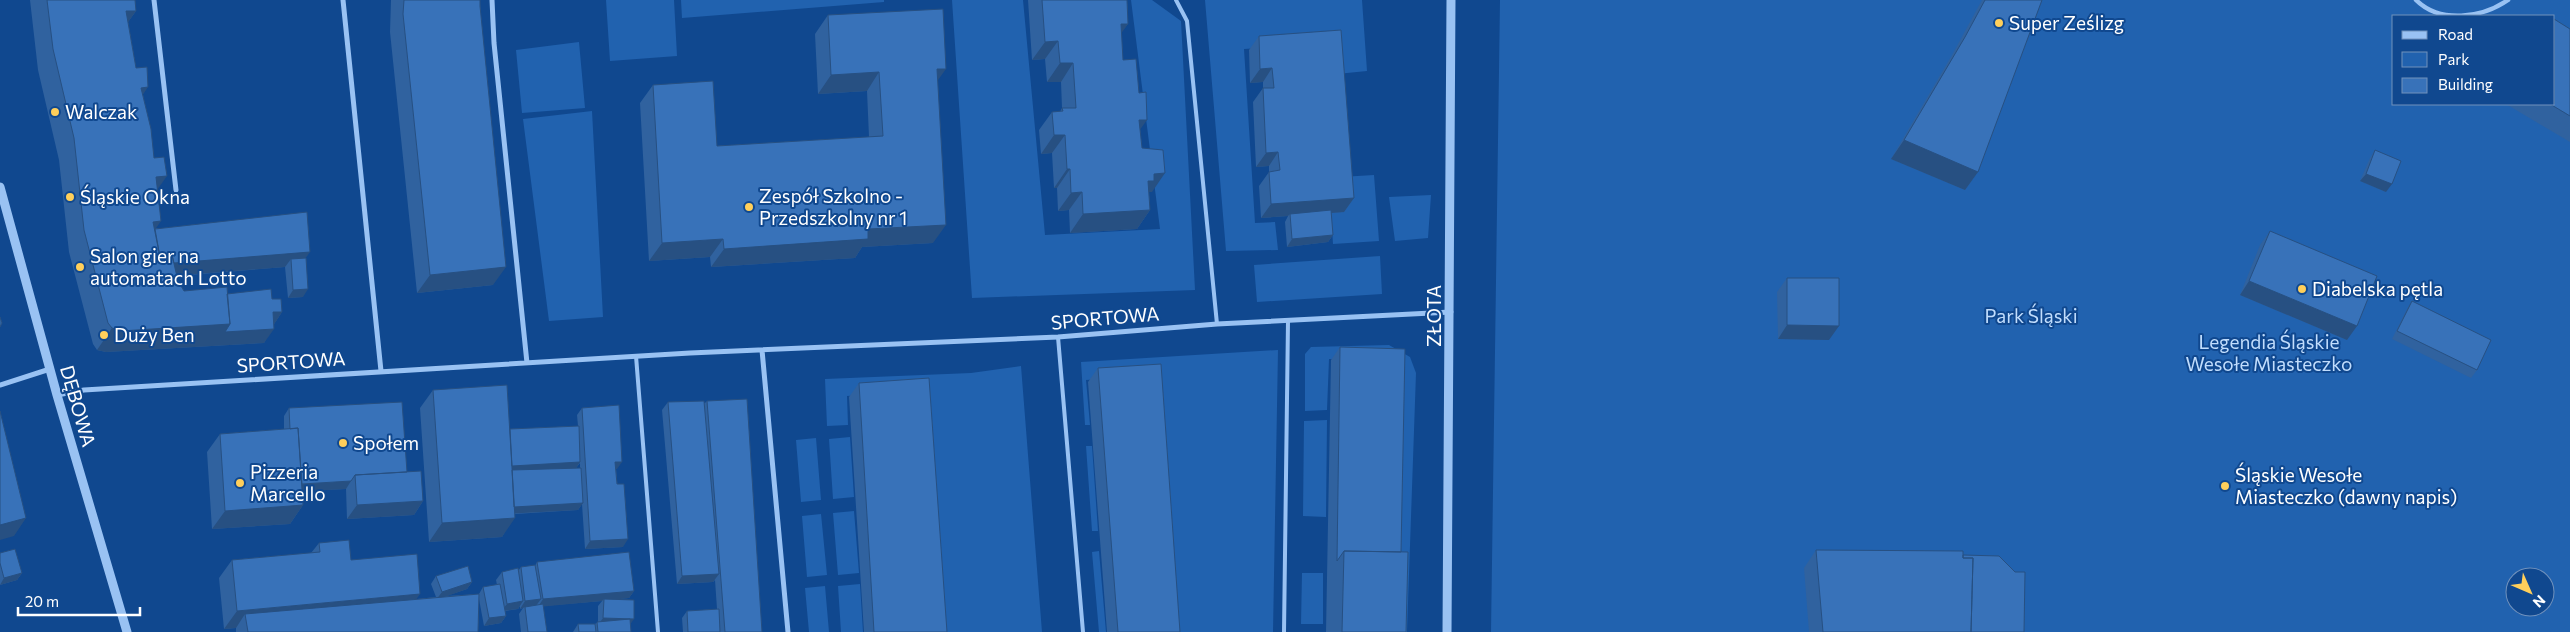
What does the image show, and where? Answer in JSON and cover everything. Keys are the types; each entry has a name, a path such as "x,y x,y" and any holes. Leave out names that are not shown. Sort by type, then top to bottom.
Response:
{"street":[{"path":"154,0 176,190"},
{"path":"343,0 381,371"},
{"path":"492,0 494,43 527,363"},
{"name":"ZŁOTA","path":"1447,632 1451,312 1451,0"},
{"path":"2416,0 2444,14 2457,15"},
{"path":"2474,15 2495,9 2508,0"},
{"name":"DĘBOWA","path":"0,187 57,395 127,632"},
{"name":"SPORTOWA","path":"57,395 84,390 381,371 636,356 1058,337 1217,324 1451,312"},
{"path":"762,350 788,632"},
{"path":"0,385 50,369"}],"lane":[{"path":"1176,0 1187,21 1217,324"},
{"path":"1284,632 1288,321"},
{"path":"1058,337 1083,632"},
{"path":"636,356 658,632"}],"green space":[{"path":"606,0 674,0 677,56 610,61"},
{"path":"681,0 884,0 884,2 682,18"},
{"path":"952,0 1023,0 1045,235 1160,229 1131,0 1152,0 1181,21 1195,290 972,298"},
{"path":"1205,0 1362,0 1367,71 1337,74 1334,43 1244,49 1255,223 1275,222 1278,250 1226,251"},
{"name":"Park Śląski","path":"1500,0 2570,0 2570,632 1491,632"},
{"path":"579,42 585,108 522,113 516,50"},
{"path":"592,111 603,317 549,321 523,119"},
{"path":"1374,175 1379,241 1333,244 1331,213 1341,177"},
{"path":"1431,195 1428,238 1395,241 1389,197"},
{"path":"1380,256 1382,294 1257,302 1254,265"},
{"path":"1389,345 1410,357 1416,373 1407,632 1392,632 1399,361 1329,359 1327,410 1305,411 1305,354 1311,347"},
{"path":"1278,350 1273,632 1171,632 1153,375 1086,380 1090,425 1085,425 1081,362"},
{"path":"1021,366 1042,632 940,632 923,391 847,396 848,425 827,426 825,379 971,373"},
{"path":"1327,420 1326,517 1303,516 1304,421"},
{"path":"850,437 854,497 833,499 829,439"},
{"path":"816,438 821,500 801,502 796,440"},
{"path":"1086,446 1092,446 1098,531 1092,531"},
{"path":"854,511 859,573 838,575 833,513"},
{"path":"821,514 827,575 807,577 802,516"},
{"path":"1099,551 1106,632 1099,632 1092,552"},
{"path":"1302,573 1323,573 1323,624 1301,624"},
{"path":"860,584 863,632 841,632 838,586"},
{"path":"825,586 829,632 809,632 805,588"}],"building":[{"path":"47,0 135,0 136,11 126,11 136,68 147,67 148,87 141,88 151,129 154,158 164,157 167,176 156,177 161,221 153,222 160,257 172,255 178,281 184,291 227,287 230,324 121,331 112,328 108,323 84,230 74,138 53,49"},
{"path":"404,0 480,0 506,267 430,275 403,14"},
{"path":"1042,0 1127,0 1128,24 1121,24 1123,60 1136,59 1139,93 1146,92 1147,120 1139,120 1142,148 1163,150 1165,173 1154,174 1154,181 1148,181 1150,210 1083,214 1082,192 1071,193 1070,169 1067,169 1065,135 1054,135 1052,112 1063,111 1062,108 1076,108 1073,63 1060,63 1058,41 1045,42"},
{"path":"1985,0 2042,0 1978,172 1904,140"},
{"path":"943,9 946,69 937,69 946,225 868,229 868,239 724,249 723,239 662,243 653,85 713,81 717,146 883,136 879,72 831,75 828,15"},
{"path":"2555,20 2570,29 2570,116 2552,105 2555,105"},
{"path":"1341,30 1354,198 1271,204 1269,172 1280,170 1278,152 1266,153 1263,88 1274,88 1272,68 1260,69 1259,36"},
{"path":"2375,150 2401,161 2392,184 2366,174"},
{"path":"1331,210 1333,235 1292,239 1290,214"},
{"path":"307,212 310,252 174,263 172,255 160,257 155,229"},
{"path":"2270,231 2377,276 2357,326 2249,281"},
{"path":"306,258 308,289 293,290 291,259"},
{"path":"1787,278 1839,278 1839,326 1787,325"},
{"path":"271,289 272,299 281,299 282,312 273,312 274,329 225,332 230,324 227,294"},
{"path":"2412,301 2491,340 2477,370 2397,331"},
{"path":"1340,347 1405,349 1401,552 1344,551 1337,561"},
{"path":"1161,364 1180,632 1118,632 1098,368"},
{"path":"929,378 947,632 874,632 859,383"},
{"path":"507,385 515,518 442,523 433,390"},
{"path":"747,399 762,632 725,632 707,401"},
{"path":"704,401 719,574 682,576 668,402"},
{"path":"402,402 407,472 355,475 351,481 302,484 298,428 290,429 289,408"},
{"path":"619,405 622,462 615,462 617,484 624,484 628,539 590,541 582,408"},
{"path":"0,411 26,518 0,525"},
{"path":"579,426 580,462 512,466 510,429"},
{"path":"298,428 303,505 225,511 220,434"},
{"path":"581,468 583,503 514,507 512,470"},
{"path":"421,471 423,501 357,505 355,475"},
{"path":"349,540 351,560 417,554 420,594 237,611 232,560 320,552 319,543"},
{"path":"15,549 22,573 4,578 0,563 0,553"},
{"path":"1816,550 1963,551 1963,558 1973,558 1971,632 1823,632"},
{"path":"1344,551 1408,552 1406,632 1342,632"},
{"path":"629,552 634,591 543,599 537,562"},
{"path":"1963,555 1999,556 2015,572 2025,572 2024,632 1971,632 1973,558 1963,558"},
{"path":"535,565 541,599 525,601 521,567"},
{"path":"468,566 472,582 442,592 436,576"},
{"path":"518,568 523,601 507,604 502,572"},
{"path":"500,584 506,616 489,618 483,587"},
{"path":"479,594 478,632 248,632 245,614"},
{"path":"604,599 634,600 634,619 603,618"},
{"path":"543,604 547,632 528,632 525,607"},
{"path":"719,609 720,632 688,632 687,611"},
{"path":"630,619 631,632 598,632 597,622"},
{"path":"578,624 595,624 596,632 579,632"}],"place":[{"name":"Super Ześlizg","path":"1999,23"},
{"name":"Walczak","path":"55,112"},
{"name":"Śląskie Okna","path":"70,197"},
{"name":"Zespół Szkolno - Przedszkolny nr 1","path":"749,207"},
{"name":"Salon gier na automatach Lotto","path":"80,267"},
{"name":"Diabelska pętla","path":"2302,289"},
{"name":"Duży Ben","path":"104,335"},
{"name":"Społem","path":"343,443"},
{"name":"Pizzeria Marcello","path":"240,483"},
{"name":"Śląskie Wesołe Miasteczko (dawny napis)","path":"2225,486"}],"park label":[{"name":"Legendia Śląskie Wesołe Miasteczko","path":"2269,353"}]}
